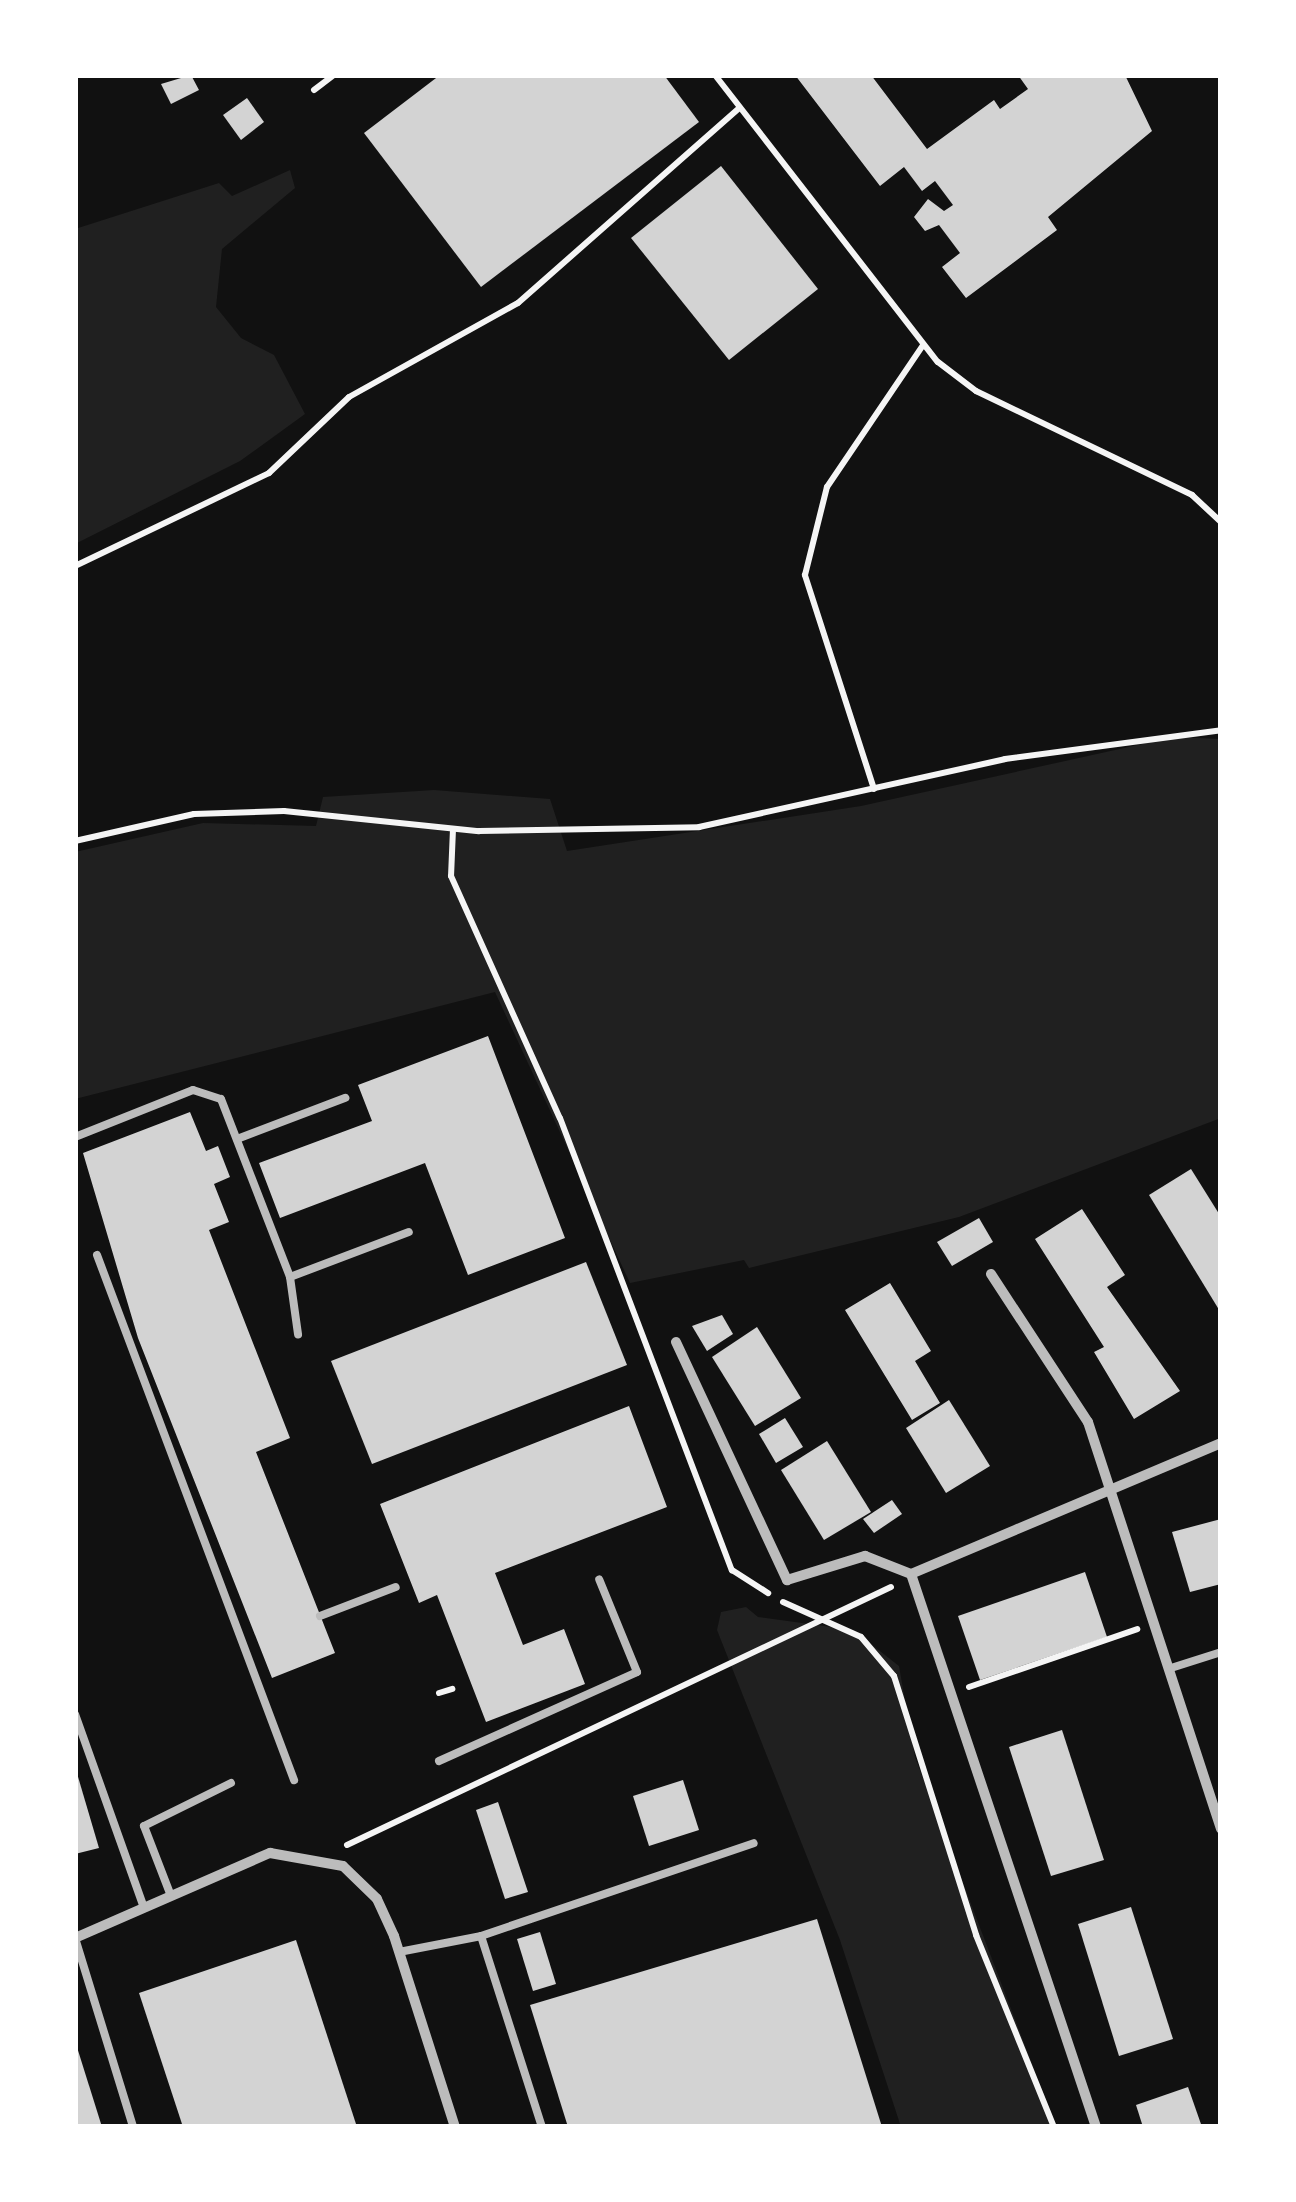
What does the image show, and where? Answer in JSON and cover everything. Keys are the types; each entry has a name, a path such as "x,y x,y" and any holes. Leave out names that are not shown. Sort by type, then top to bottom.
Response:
{"street":[{"path":"991,1274 1088,1422 1157,1622 1221,1829"},
{"path":"676,1342 787,1580 865,1556 911,1574 1221,1442"},
{"path":"911,1574 1096,2127"},
{"path":"75,1938 270,1853 324,1857 377,1899 399,1952 455,2127"}],"lane":[{"path":"75,1136 194,1090 222,1099 290,1277 298,1334"},
{"path":"237,1139 345,1098"},
{"path":"290,1277 409,1232"},
{"path":"97,1255 294,1780"},
{"path":"439,1760 637,1672 599,1578"},
{"path":"320,1616 396,1587"},
{"path":"1171,1668 1221,1652"},
{"path":"75,1714 144,1908"},
{"path":"171,1896 144,1826 232,1783"},
{"path":"399,1952 481,1936 754,1843"},
{"path":"481,1936 542,2127"},
{"path":"75,1938 133,2127"}],"path":[{"path":"314,90 334,75"},
{"path":"715,75 923,346 976,392 1118,453 1221,522"},
{"path":"75,566 268,473 349,396 518,303 740,108"},
{"path":"874,789 805,576 828,486 923,346"},
{"path":"75,842 194,814 284,811 452,829 698,828 1129,736 1221,730"},
{"path":"452,829 451,876 560,1118 732,1570 816,1623 861,1638 894,1676 976,1935 1054,2127"},
{"path":"324,1857 911,1574"},
{"path":"950,1694 1157,1622"},
{"path":"439,1693 452,1689"}],"shaded area":[{"path":"290,170 295,188 222,249 216,307 241,338 274,355 305,414 240,461 75,544 75,229 219,183 232,196"},
{"path":"1174,737 1221,739 1221,1118 959,1217 749,1268 744,1260 630,1283 495,992 75,1099 75,852 203,823 316,826 323,797 434,790 550,799 567,851 861,806"},
{"path":"746,1607 758,1617 853,1630 899,1666 915,1757 1056,2127 901,2127 840,1940 717,1630 721,1612"}],"building":[{"path":"191,75 199,90 171,104 161,84"},
{"path":"440,75 664,75 699,122 481,287 364,133"},
{"path":"795,75 871,75 927,149 994,100 1000,109 1028,89 1018,75 1125,75 1152,131 1048,217 1057,230 966,298 942,267 960,253 939,225 925,231 914,217 928,199 944,211 953,205 935,181 922,191 904,167 880,186"},
{"path":"247,98 264,122 241,140 223,115"},
{"path":"721,166 818,289 729,360 631,238"},
{"path":"488,1036 565,1238 468,1275 425,1163 280,1218 259,1163 372,1121 358,1085"},
{"path":"190,1112 206,1151 218,1146 230,1177 214,1184 229,1222 209,1230 290,1438 256,1452 335,1653 272,1678 138,1338 83,1153"},
{"path":"1191,1169 1221,1217 1221,1313 1149,1195"},
{"path":"1082,1209 1125,1275 1107,1287 1180,1391 1134,1419 1094,1352 1104,1347 1035,1239"},
{"path":"979,1218 993,1242 952,1266 937,1242"},
{"path":"586,1262 627,1365 372,1464 331,1361"},
{"path":"890,1283 931,1351 915,1361 940,1403 912,1420 845,1310"},
{"path":"722,1315 733,1334 707,1351 692,1326"},
{"path":"757,1327 801,1398 755,1426 712,1357"},
{"path":"949,1400 990,1466 946,1493 906,1428"},
{"path":"629,1406 667,1507 495,1573 523,1645 564,1629 585,1684 486,1722 437,1595 419,1603 380,1504"},
{"path":"785,1418 803,1447 776,1463 759,1434"},
{"path":"827,1441 871,1512 824,1540 781,1470"},
{"path":"892,1500 902,1514 874,1533 863,1519"},
{"path":"1221,1519 1221,1584 1190,1592 1172,1532"},
{"path":"1085,1572 1107,1637 980,1680 958,1616"},
{"path":"1062,1730 1104,1860 1051,1876 1009,1747"},
{"path":"75,1771 99,1848 75,1854"},
{"path":"683,1780 699,1830 649,1846 633,1796"},
{"path":"498,1802 528,1892 505,1899 476,1810"},
{"path":"1131,1907 1173,2039 1119,2056 1078,1924"},
{"path":"817,1919 882,2127 568,2127 530,2005"},
{"path":"540,1932 556,1984 533,1991 517,1939"},
{"path":"296,1940 357,2127 183,2127 139,1993"},
{"path":"76,2044 102,2127 75,2127"},
{"path":"1188,2087 1202,2127 1143,2127 1136,2105"}]}
